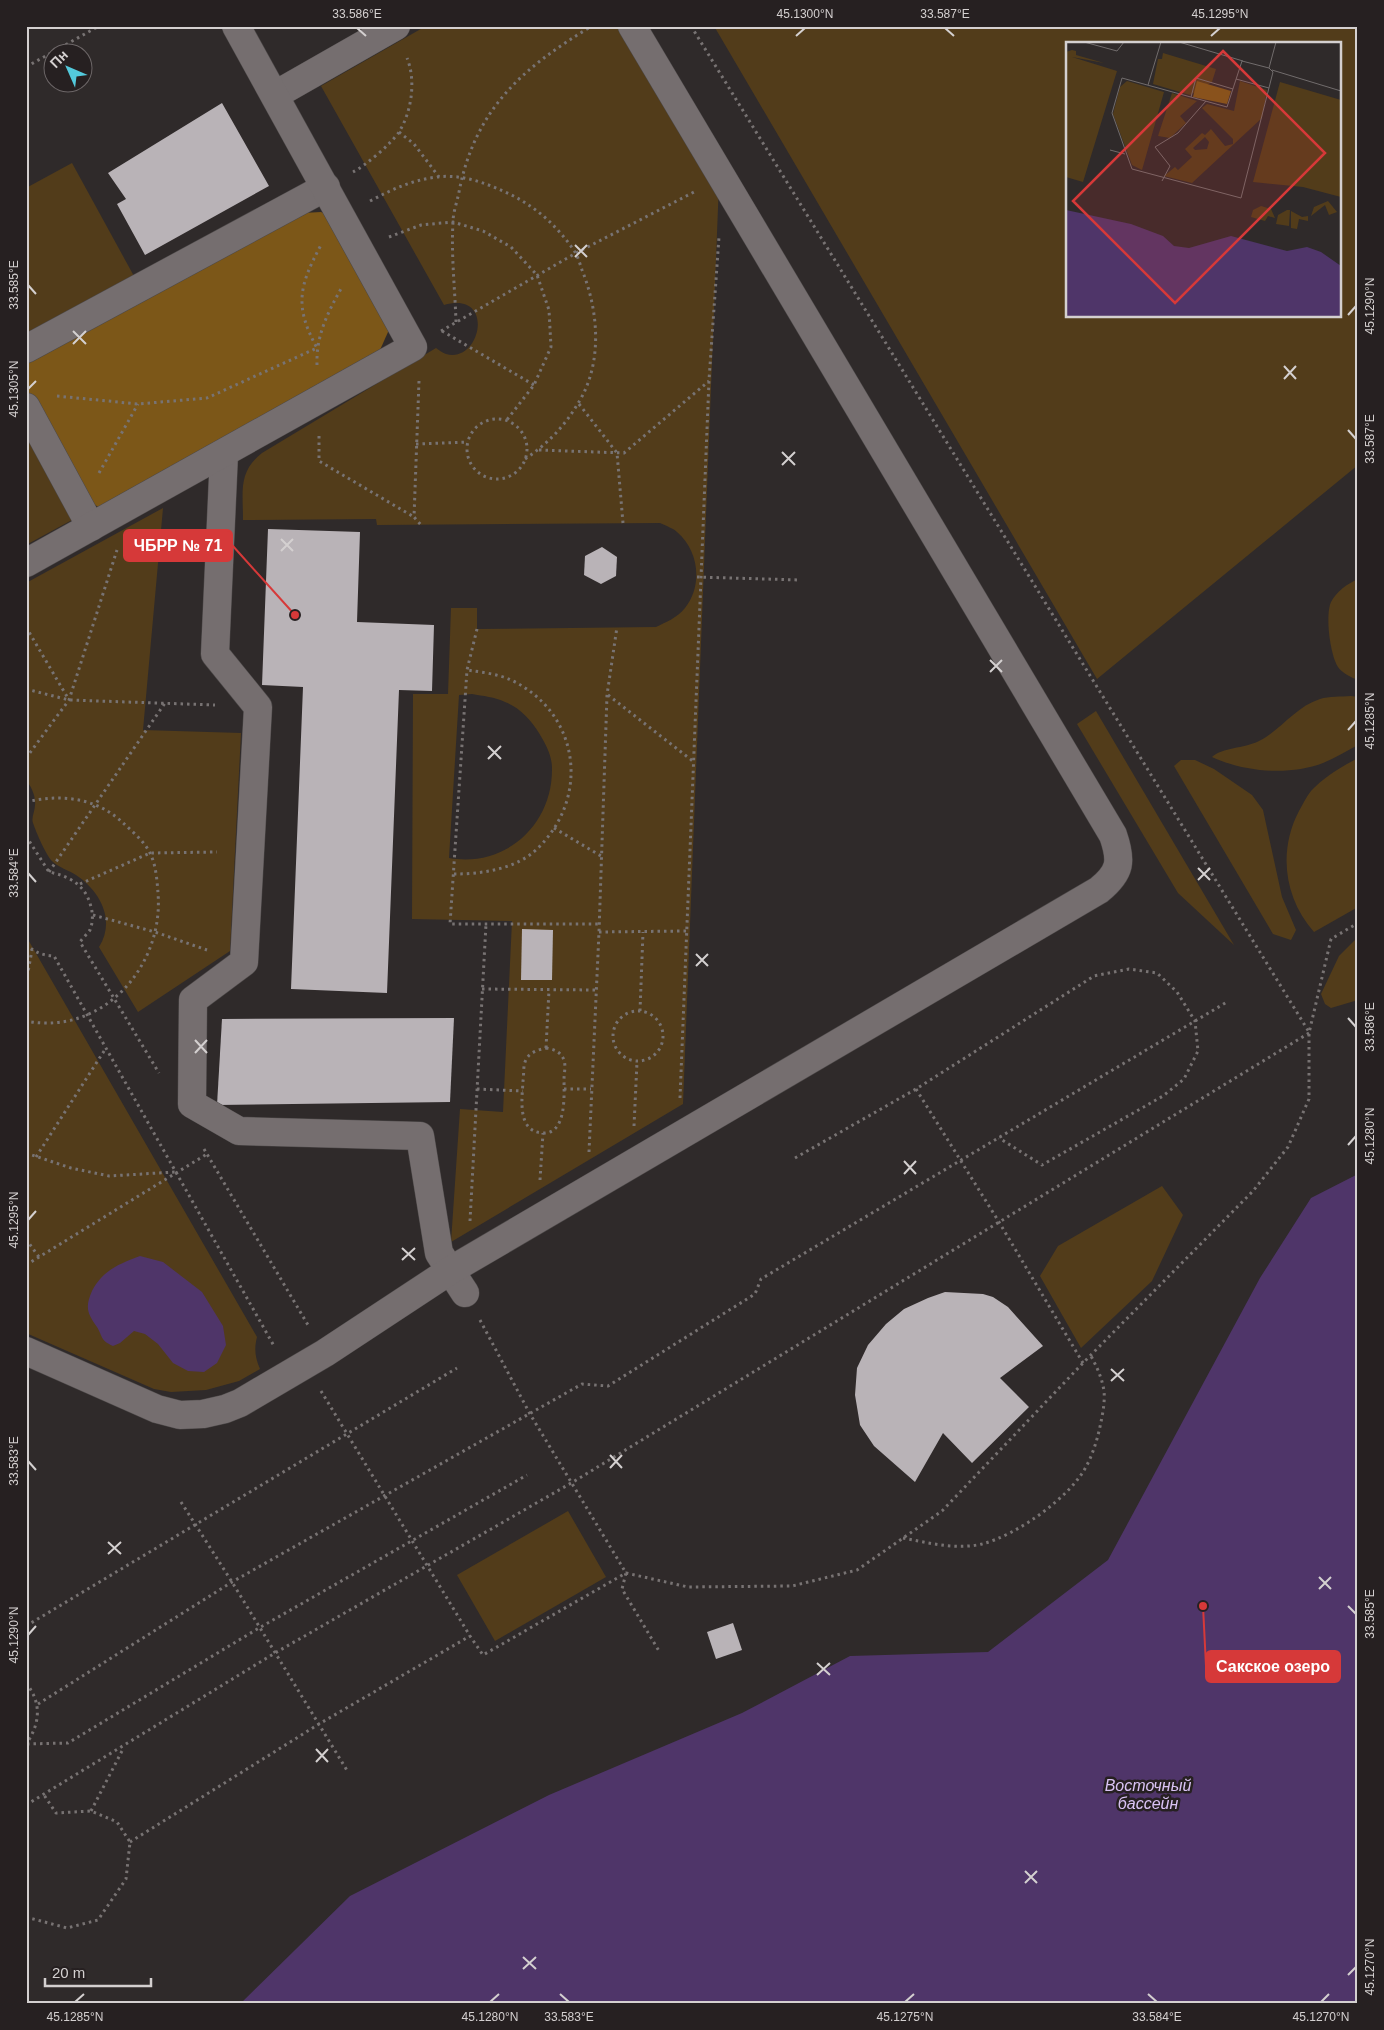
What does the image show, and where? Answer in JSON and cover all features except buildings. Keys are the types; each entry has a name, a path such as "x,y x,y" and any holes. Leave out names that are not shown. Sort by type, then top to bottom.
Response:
{"lane":[{"path":"26,563 85,517 131,505 417,345 363,256 236,26"},
{"path":"29,1356 157,1409 180,1415 204,1414 225,1409 257,1394 290,1374 451,1270 1099,890 1112,880 1119,864 1119,851 1113,835 632,26"},
{"path":"275,95 394,28"},
{"path":"26,349 326,187"},
{"path":"26,407 85,517"},
{"path":"224,454 214,654 258,707 251,852 244,962 193,1000 192,1104 239,1131 420,1136 439,1253 465,1293"}],"path":[{"path":"26,67 99,26"},
{"path":"456,322 453,222 462,177 472,145 486,118 507,90 558,47 592,26"},
{"path":"691,26 1309,1033"},
{"path":"326,187 358,170 374,156 398,132 408,109 412,81 408,59 394,28"},
{"path":"398,132 414,144 438,177"},
{"path":"54,396 138,404 207,398 317,348 302,315 301,296 306,272 321,244 344,221 369,202 401,185 438,177 462,177 491,186 521,199 550,221 576,253 590,290 596,326 593,368 578,404 561,428 538,450 525,459"},
{"path":"421,525 414,517 417,345 576,253 723,177"},
{"path":"363,256 389,237 421,225 453,222 483,231 511,247 537,276 549,310 551,347 534,385 506,421"},
{"path":"680,1105 694,762 699,576 719,235"},
{"path":"441,331 534,385"},
{"path":"538,450 624,453 709,380"},
{"path":"85,517 138,404"},
{"path":"578,404 617,453 623,523"},
{"path":"496,419 506,421 514,425 521,432 526,450 525,459 520,468 513,474 493,479 483,476 469,462 468,442 478,426 487,421 496,419"},
{"path":"416,444 468,442"},
{"path":"26,758 69,700 131,505"},
{"path":"699,576 799,580"},
{"path":"26,627 69,700"},
{"path":"588,1160 599,932 607,695 617,627"},
{"path":"477,629 467,670 450,924 599,924"},
{"path":"454,874 474,874 508,867 538,849 560,822 571,789 571,762 565,736 552,712 533,693 510,680 467,670"},
{"path":"26,689 69,700 258,707"},
{"path":"607,695 694,762"},
{"path":"48,872 165,703"},
{"path":"26,802 55,797 73,798 95,804 117,817 134,833 150,853 157,876 160,908 155,932 147,954 136,975 116,999 89,1015 64,1023 43,1024 26,1020"},
{"path":"554,828 602,856"},
{"path":"80,884 150,853 251,852"},
{"path":"93,915 155,932 244,962"},
{"path":"318,1385 470,1636 484,1655 626,1574 688,1587 792,1586 858,1570 942,1511 1083,1363 1252,1191 1288,1147 1309,1099 1309,1033 1331,939 1358,923"},
{"path":"470,1222 486,924"},
{"path":"599,932 686,931"},
{"path":"640,1011 643,932"},
{"path":"26,944 32,950 44,956 54,956 290,1374"},
{"path":"26,983 32,950"},
{"path":"794,1158 916,1089 1094,976 1129,969 1157,973 1177,992 1196,1021 1198,1051 1184,1079 1163,1096 1042,1165 999,1138"},
{"path":"482,988 596,990"},
{"path":"546,1048 549,990"},
{"path":"38,1704 232,1582 582,1384 608,1386 755,1294 761,1279 1227,1002"},
{"path":"640,1011 648,1013 661,1025 663,1042 654,1056 637,1062 623,1056 617,1050 613,1035 619,1020 625,1015 640,1011"},
{"path":"26,1805 124,1747 275,1653 573,1482 1309,1033"},
{"path":"36,1157 106,1048"},
{"path":"546,1048 554,1049 560,1054 564,1062 564,1089 562,1116 558,1125 552,1131 543,1133 532,1130 522,1115 525,1062 530,1054 536,1050 546,1048"},
{"path":"634,1133 637,1062"},
{"path":"564,1089 591,1089"},
{"path":"916,1089 999,1222 1083,1363"},
{"path":"477,1090 523,1092"},
{"path":"26,1265 239,1131"},
{"path":"540,1189 543,1133"},
{"path":"26,1153 71,1168 109,1176 175,1172"},
{"path":"26,1239 39,1257"},
{"path":"465,1293 530,1414 573,1482 626,1574 622,1588 660,1651"},
{"path":"903,1538 956,1547 982,1544 1003,1536 1036,1518 1066,1493 1087,1467 1098,1440 1104,1393 1100,1374 1091,1356"},
{"path":"26,1626 457,1368"},
{"path":"26,1683 32,1690 38,1704 38,1718 26,1744 68,1743 259,1628 528,1475"},
{"path":"181,1502 348,1772"},
{"path":"130,1842 319,1724 470,1636"},
{"path":"91,1811 124,1747"},
{"path":"26,1917 67,1928 98,1920 126,1879 130,1842 117,1822 91,1811 56,1813 44,1795"}],"shaded area":[{"path":"426,26 625,26 719,182 683,1104 451,1242 460,1109 503,1112 512,921 412,919 413,694 448,694 451,608 477,608 477,629 656,627 675,617 685,608 691,599 694,589 696,568 694,558 684,540 671,528 660,523 377,525 376,519 243,520 245,475 254,460 262,453 436,348 446,354 458,354 468,348 478,328 477,317 471,308 460,303 444,305 321,86","holes":["472,694 497,699 510,704 524,714 532,723 544,741 551,758 550,789 544,808 535,824 522,838 506,849 489,856 470,859 449,858 459,695"]},
{"path":"714,26 1358,26 1358,465 1097,679"},
{"path":"72,163 135,278 26,338 26,188"},
{"path":"321,212 332,217 388,315 388,332 380,350 109,508 98,507 86,498 26,390 26,365 30,359 303,213"},
{"path":"26,436 72,520 26,545"},
{"path":"163,508 143,730 241,733 230,951 138,1012 99,947 104,937 106,917 98,898 85,882 52,861 44,849 33,823 35,798 26,780 26,583"},
{"path":"1358,579 1358,680 1342,671 1335,661 1328,616 1331,602 1336,594"},
{"path":"1358,697 1358,745 1323,763 1296,770 1267,771 1238,766 1212,757 1222,751 1259,741 1303,707 1320,699"},
{"path":"1096,711 1234,945 1178,893 1077,724"},
{"path":"1358,758 1358,907 1314,932 1296,904 1287,874 1288,842 1292,826 1311,791 1321,781"},
{"path":"1181,760 1195,760 1214,769 1252,795 1263,810 1282,897 1296,930 1291,940 1273,934 1174,766"},
{"path":"26,936 257,1337 255,1353 260,1369 239,1381 206,1390 171,1392 154,1389 26,1333"},
{"path":"1358,937 1358,1000 1331,1008 1325,1004 1321,994 1339,956"},
{"path":"1162,1186 1183,1215 1152,1281 1081,1348 1040,1276 1058,1246"},
{"path":"568,1511 606,1577 495,1641 457,1575"}],"water":[{"name":"Восточный бассейн","path":"1358,1174 1358,2004 240,2004 350,1896 549,1795 742,1713 850,1656 988,1652 1108,1560 1260,1278 1311,1198"},
{"path":"140,1256 163,1262 202,1292 223,1326 226,1345 217,1363 204,1372 188,1371 173,1363 158,1344 145,1334 134,1331 120,1343 113,1346 104,1340 91,1318 88,1310 88,1301 96,1284 112,1269"}],"place":[{"name":"ЧБРР № 71","path":"295,615"},
{"name":"Сакское озеро","path":"1203,1606"}]}
